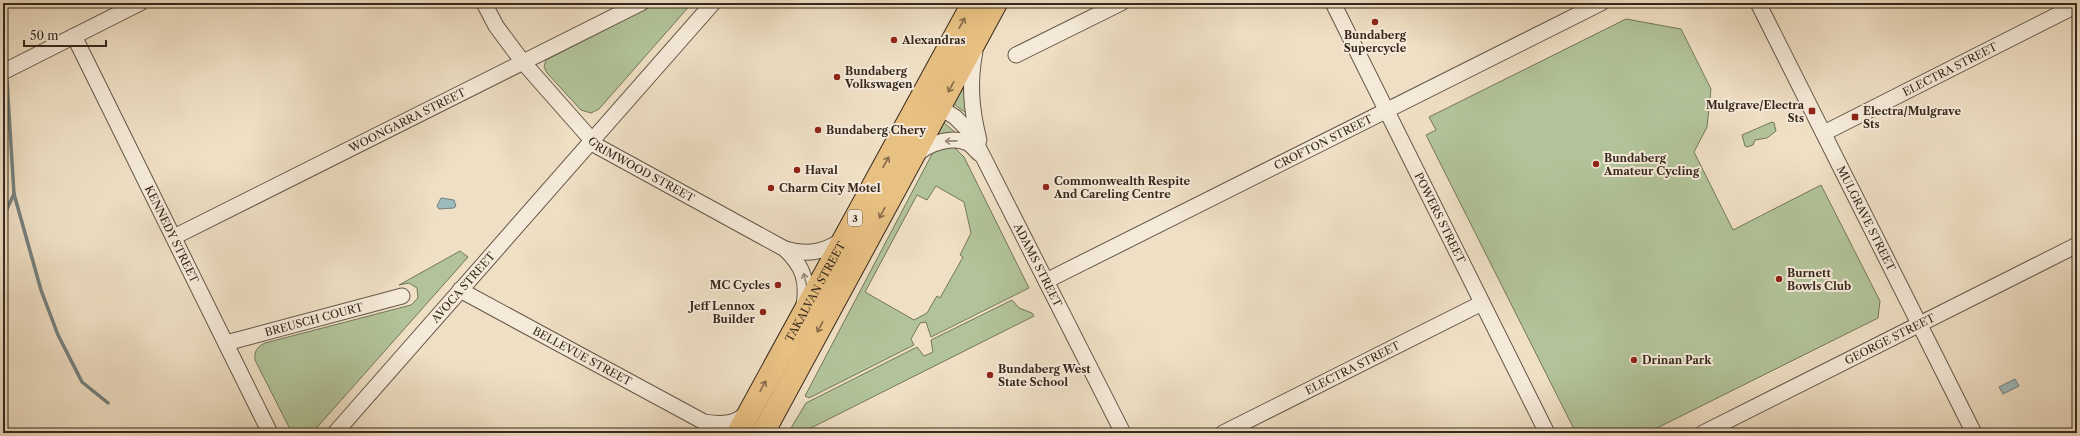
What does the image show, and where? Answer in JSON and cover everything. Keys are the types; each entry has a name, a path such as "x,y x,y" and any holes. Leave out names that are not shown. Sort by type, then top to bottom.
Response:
{"highway":[{"name":"TAKALVAN STREET","path":"738,433 973,3"},
{"name":"TAKALVAN STREET","path":"763,433 996,3"}],"street":[{"path":"3,72 140,3"},
{"name":"GRIMWOOD STREET","path":"484,3 496,26 522,61 597,146 785,249 800,253 816,252 828,249 844,239"},
{"name":"WOONGARRA STREET","path":"174,237 522,61 641,3"},
{"path":"592,141 713,3"},
{"path":"1016,55 1121,3"},
{"name":"POWERS STREET","path":"1333,3 1388,110 1547,433"},
{"name":"CROFTON STREET","path":"1046,281 1601,3"},
{"name":"MULGRAVE STREET","path":"1758,3 1974,433"},
{"name":"ELECTRA STREET","path":"1824,133 2077,6"},
{"name":"KENNEDY STREET","path":"74,36 270,433"},
{"path":"978,36 971,87 975,124 984,158"},
{"name":"ADAMS STREET","path":"922,97 964,124 971,132 1123,433"},
{"name":"AVOCA STREET","path":"335,433 592,141"},
{"path":"909,163 924,149 947,141 964,142 971,145 984,158"},
{"name":"GEORGE STREET","path":"1703,433 2077,245"},
{"name":"GRIMWOOD STREET","path":"785,249 795,259 804,276 806,291 803,314"},
{"name":"BELLEVUE STREET","path":"460,290 708,428 733,422 751,410"},
{"name":"BREUSCH COURT","path":"226,343 402,296"},
{"name":"ELECTRA STREET","path":"1223,433 1482,303"}],"green space":[{"path":"657,3 692,3 599,109 591,113 581,110 547,73 544,67 546,60"},
{"path":"1626,19 1681,29 1711,89 1707,127 1694,152 1733,230 1821,185 1880,301 1878,318 1647,433 1576,433 1426,135 1436,130 1429,117"},
{"path":"964,83 966,113 954,104 954,101"},
{"path":"943,122 956,133 936,137"},
{"path":"1772,122 1774,123 1776,131 1767,138 1755,140 1753,145 1747,147 1745,146 1742,135"},
{"path":"948,146 955,148 964,157 1029,288 931,337 926,322 920,323 911,339 914,345 809,398 805,396 931,156 934,152","holes":["936,186 964,202 971,233 960,255 963,257 940,298 937,296 927,313 914,320 865,292 917,195 927,200"]},
{"path":"460,251 468,257 312,433 292,433 255,360 255,354 258,348 265,343 411,305 418,298 417,288 409,283 399,285"},
{"path":"1012,300 1019,308 1032,313 1034,316 801,433 788,433 806,403 917,347 924,356 933,352 931,340"}],"water":[{"path":"441,198 454,200 456,206 454,208 439,209 437,206"},
{"path":"2015,379 2019,386 2003,394 1999,387"}],"waterway":[{"path":"5,3 6,60"},
{"path":"3,217 14,194 7,81"},
{"path":"14,194 41,290 58,335 82,382 108,403"},
{"path":"3,248 5,263 3,318"}],"place":[{"name":"Bundaberg Supercycle","path":"1375,22"},
{"name":"Alexandras","path":"894,40"},
{"name":"Bundaberg Volkswagen","path":"837,77"},
{"name":"Mulgrave/Electra Sts","path":"1812,111"},
{"name":"Electra/Mulgrave Sts","path":"1855,117"},
{"name":"Bundaberg Chery","path":"818,130"},
{"name":"Bundaberg Amateur Cycling","path":"1596,164"},
{"name":"Haval","path":"797,170"},
{"name":"Commonwealth Respite And Careling Centre","path":"1046,187"},
{"name":"Charm City Motel","path":"771,188"},
{"name":"Burnett Bowls Club","path":"1779,279"},
{"name":"MC Cycles","path":"778,285"},
{"name":"Jeff Lennox Builder","path":"763,312"},
{"name":"Drinan Park","path":"1634,360"},
{"name":"Bundaberg West State School","path":"990,375"}]}
